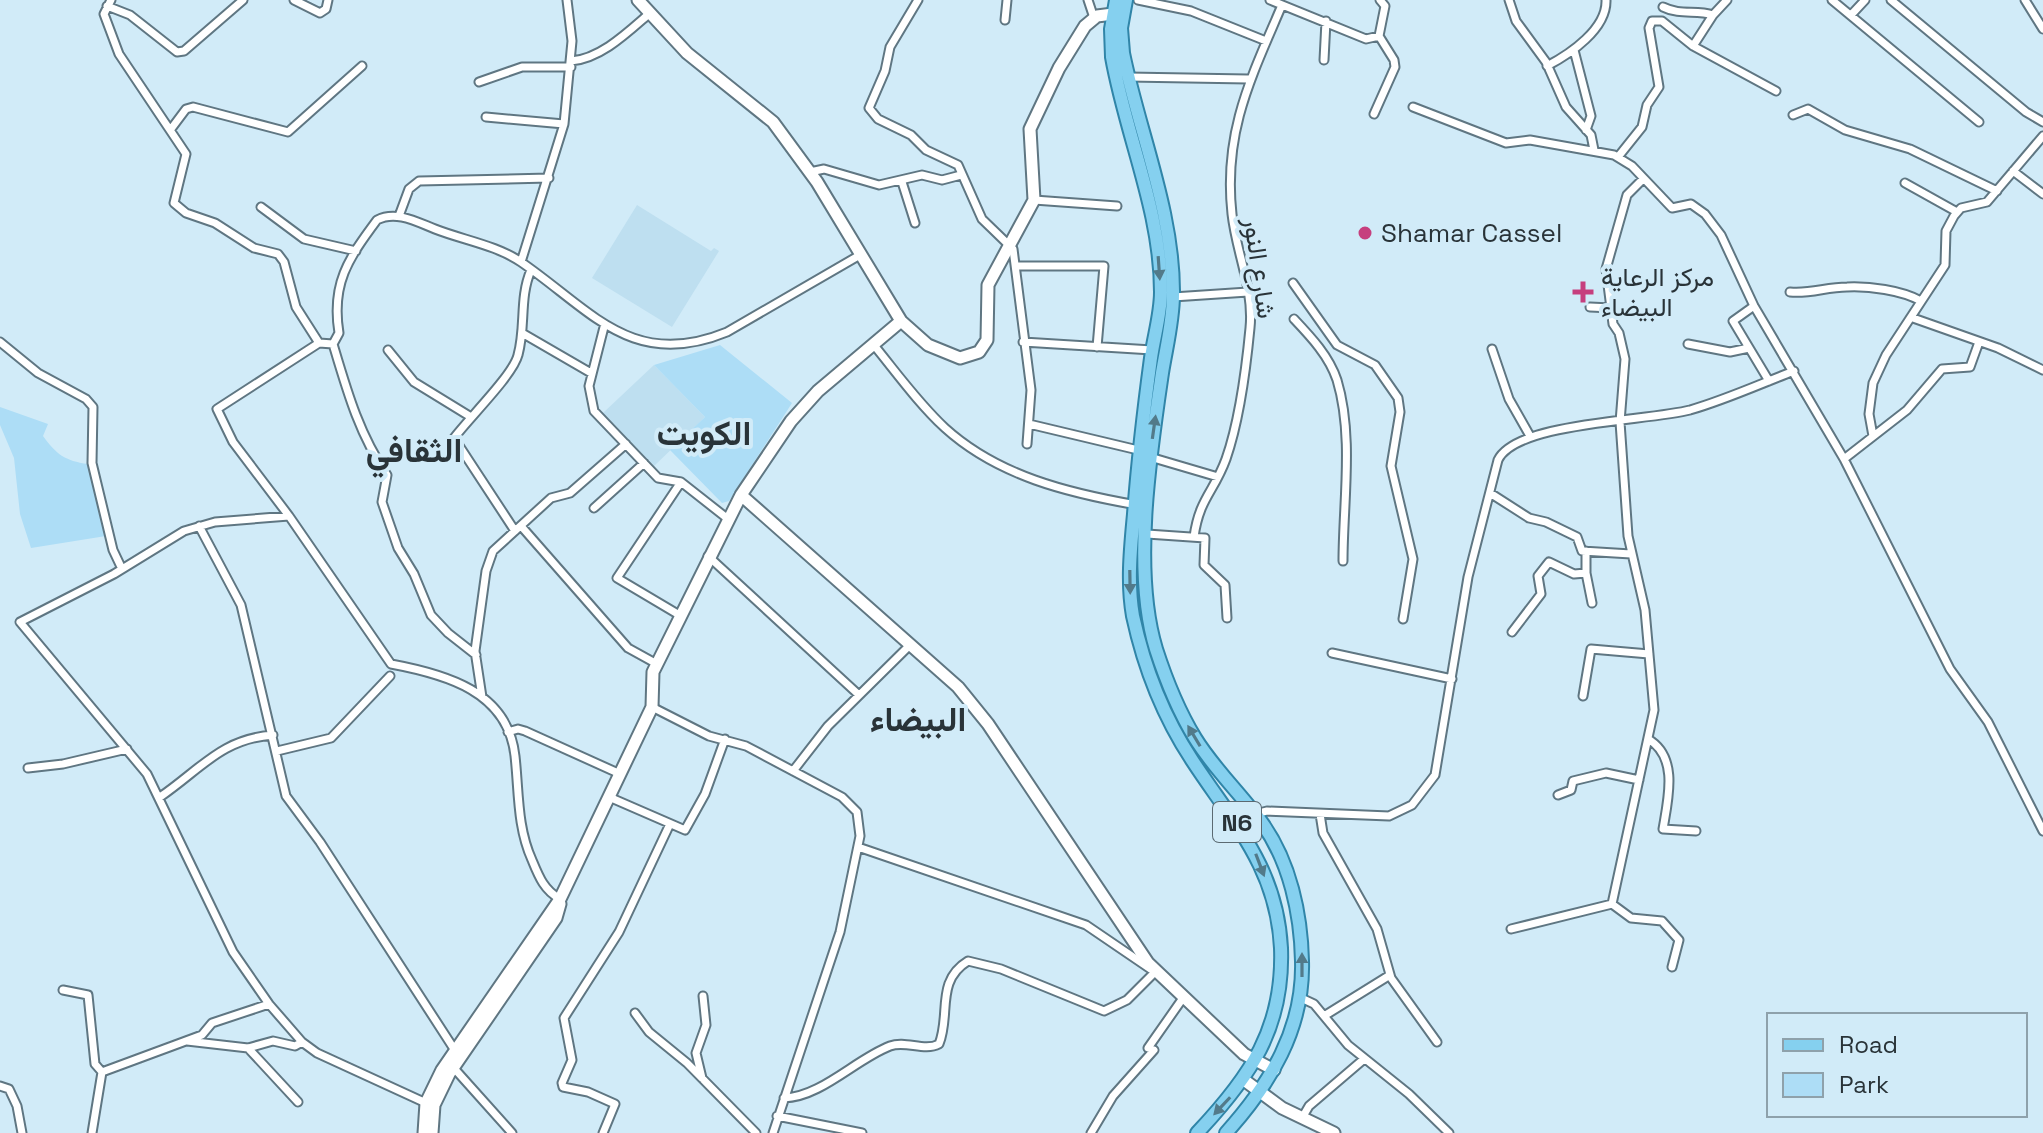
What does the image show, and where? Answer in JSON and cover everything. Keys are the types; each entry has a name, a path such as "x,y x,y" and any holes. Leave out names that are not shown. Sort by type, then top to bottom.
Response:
{"main road":[{"path":"1116,0 1111,41 1117,80 1156,229 1161,294 1152,350 1141,505"},
{"path":"1126,0 1121,28 1128,77 1170,243 1173,297 1144,453"},
{"name":"N6","path":"1141,505 1147,534 1145,597 1167,681 1195,738 1255,814 1280,857 1296,904 1302,961 1299,997 1290,1036 1260,1093 1226,1133"},
{"name":"N6","path":"1141,505 1131,599 1149,673 1178,737 1257,855 1269,887 1281,945 1275,1008 1256,1061 1244,1080 1197,1133"},
{"path":"1240,826 1255,814"}],"street":[{"path":"243,0 181,52 173,51 130,15 109,3 104,20 114,45 171,129 187,160 174,203 186,213 215,223 254,248 278,254 286,269 296,307 319,343"},
{"path":"294,0 320,13 326,9 328,0"},
{"path":"521,262 564,124 571,64 571,23 567,0"},
{"path":"638,0 697,63 765,114 810,172 901,321 928,345 951,357 967,358 979,352 987,340 988,285 1034,200 1030,129 1067,54 1094,18 1113,14"},
{"path":"918,0 890,47 885,71 869,108 878,119 911,135 926,150 953,161 985,224 1009,244 1018,266 1023,342 1031,390 1027,444"},
{"path":"1005,20 1007,0"},
{"path":"1088,0 1094,18"},
{"path":"1138,0 1191,11 1266,41"},
{"path":"1270,0 1366,39 1379,36"},
{"path":"1374,114 1395,67 1379,36 1385,6 1380,0"},
{"path":"1509,0 1516,21 1547,66 1566,107 1594,142 1594,150"},
{"path":"1547,66 1574,50 1602,16 1606,0"},
{"path":"1693,46 1727,0"},
{"path":"1832,0 1979,122"},
{"path":"1851,15 1865,0"},
{"path":"1891,0 2026,112 2043,122"},
{"path":"2025,0 2043,29"},
{"name":"شارع النور","path":"1194,537 1200,505 1218,477 1231,439 1250,329 1248,292 1229,182 1231,143 1248,79 1282,5"},
{"path":"1663,7 1674,12 1701,10 1713,15"},
{"path":"479,82 522,67 571,64 615,42 650,13"},
{"path":"1324,60 1326,21"},
{"path":"1618,157 1642,127 1647,105 1659,87 1649,28 1652,21 1662,21 1693,46 1776,91"},
{"path":"1574,50 1591,116 1586,130"},
{"path":"171,129 186,109 193,107 237,121 267,125 285,133 362,66"},
{"path":"1128,77 1248,79"},
{"path":"1413,107 1506,143 1530,140 1618,157 1672,208 1691,204 1714,224 1754,306 1844,459 1950,669 1988,722 2043,831"},
{"path":"1793,115 1808,109 1845,130 1910,149 1997,191"},
{"path":"486,117 564,124"},
{"path":"1873,436 1869,414 1873,383 1886,355 1945,265 1946,231 1957,212 1964,207 1984,205 2043,136"},
{"path":"810,172 824,169 874,184 902,182 922,175 942,180 961,175"},
{"path":"2013,171 2043,194"},
{"path":"399,216 409,189 419,181 549,178"},
{"path":"1612,904 1654,710 1645,610 1631,554 1620,422 1625,359 1611,308 1606,269 1627,195 1643,179"},
{"path":"902,182 915,223"},
{"path":"1905,183 1957,212"},
{"path":"1034,200 1117,206"},
{"path":"261,207 304,239 356,251"},
{"path":"476,655 431,615 414,574 398,548 382,502 387,475 361,433 333,344 339,333 334,304 345,272 377,220 399,216 497,250 521,262 604,327 633,339 664,345 703,341 765,312 860,255"},
{"path":"1018,266 1104,266 1097,347"},
{"path":"531,270 524,289 522,333 512,370 454,438 518,528 628,648 657,664"},
{"path":"1293,283 1337,345 1375,365 1398,398 1400,412 1391,466 1413,559 1403,619"},
{"path":"1790,292 1813,294 1850,287 1905,293 1921,301"},
{"path":"1173,297 1248,292"},
{"path":"1754,306 1733,321 1769,381"},
{"path":"1590,307 1611,308"},
{"path":"1913,318 2043,370"},
{"path":"1294,319 1314,341 1336,379 1346,455 1343,561"},
{"path":"424,1133 426,1103 457,1053 556,918 560,899 652,707 652,678 657,664 708,556 741,495 791,421 818,391 901,321"},
{"path":"604,327 591,373 591,404 658,478 681,482 728,519"},
{"path":"522,333 591,373"},
{"path":"0,342 32,370 81,396 93,407 92,463 113,550 122,569"},
{"path":"1023,342 1152,350"},
{"path":"1844,459 1912,405 1942,369 1970,367 1979,342"},
{"path":"333,344 319,343 217,409 233,442 289,516 391,664 449,676 482,697 508,732 515,752 519,812 529,855 543,886 560,899"},
{"path":"873,344 937,420 979,454 1036,481 1141,505"},
{"path":"1688,344 1730,352 1749,348"},
{"path":"1492,349 1509,399 1530,436"},
{"path":"388,350 414,382 471,417"},
{"path":"1255,814 1267,811 1389,816 1406,810 1418,799 1437,767 1471,562 1501,454 1530,436 1689,410 1794,371"},
{"path":"1029,424 1144,453 1218,477"},
{"path":"482,697 476,655 486,571 493,551 551,498 570,493 626,444"},
{"path":"594,508 644,463"},
{"path":"681,482 617,578 682,616"},
{"path":"1490,493 1529,518 1546,522 1577,537 1582,551 1631,554"},
{"path":"741,495 911,644 980,712 1155,972"},
{"path":"289,516 199,526 174,536 122,569 20,622 127,749 160,797 221,929 269,1004 302,1042 338,1065 426,1103"},
{"path":"199,526 237,594 286,796 320,842 457,1053"},
{"path":"1147,534 1205,538 1205,569 1225,585 1227,618"},
{"path":"1586,551 1586,573 1592,603"},
{"path":"708,556 859,695"},
{"path":"1512,632 1541,594 1538,576 1549,562 1574,574 1586,573"},
{"path":"793,771 828,726 911,644"},
{"path":"1583,696 1591,649 1649,654"},
{"path":"1332,653 1452,679"},
{"path":"277,751 331,738 390,676"},
{"path":"652,707 701,733 725,739 793,771 853,805 860,828 840,932 773,1133"},
{"path":"508,732 518,729 525,731 618,773"},
{"path":"160,797 223,748 253,737 273,735"},
{"path":"609,797 669,826 685,830 692,823 725,739"},
{"path":"1648,739 1659,745 1666,757 1670,788 1663,829 1696,831"},
{"path":"28,768 63,764 127,749"},
{"path":"1558,795 1571,790 1573,781 1606,773 1639,780"},
{"path":"1320,814 1323,833 1374,922 1390,975 1437,1042"},
{"path":"603,1133 615,1104 588,1092 563,1087 572,1060 564,1018 619,932 669,826"},
{"path":"858,847 1086,925 1155,972 1256,1061 1274,1070"},
{"path":"1511,929 1612,904"},
{"path":"1612,904 1631,918 1662,921 1679,940 1672,967"},
{"path":"784,1098 801,1095 888,1047 937,1046 942,1035 947,986 957,970 968,961 1001,969 1104,1011 1127,1000 1155,972"},
{"path":"1324,1016 1390,975"},
{"path":"63,990 88,995 95,1064 102,1072"},
{"path":"702,1080 696,1053 706,1025 703,996"},
{"path":"1299,997 1310,1001 1364,1059 1409,1094 1449,1133"},
{"path":"1091,1133 1113,1096 1154,1050 1148,1048 1183,998"},
{"path":"102,1072 202,1035 212,1023 269,1004"},
{"path":"635,1013 649,1032 756,1133"},
{"path":"186,1040 248,1048 273,1041 295,1046 302,1042"},
{"path":"248,1048 298,1102"},
{"path":"1302,1118 1309,1106 1364,1059"},
{"path":"432,1133 434,1105 450,1065"},
{"path":"450,1065 512,1133"},
{"path":"92,1133 102,1072"},
{"path":"1244,1080 1302,1118 1334,1133"},
{"path":"0,1086 9,1089 17,1106 22,1133"},
{"path":"777,1116 862,1133"}],"shaded area":[{"path":"637,205 711,251 714,248 719,251 672,327 592,278"},
{"path":"654,365 705,417 654,466 603,413"}],"green space":[{"path":"720,345 792,403 729,501 722,503 670,450 705,417 654,365"},
{"path":"0,407 48,424 43,436 52,448 67,459 88,464 106,536 31,548 20,514 14,458 0,425"}],"place":[{"name":"Shamar Cassel","path":"1365,233"},
{"name":"مركز الرعاية البيضاء","path":"1583,292"}],"district":[{"name":"الكويت","path":"704,433"},
{"name":"الثقافي","path":"414,450"},
{"name":"البيضاء","path":"918,719"}]}
